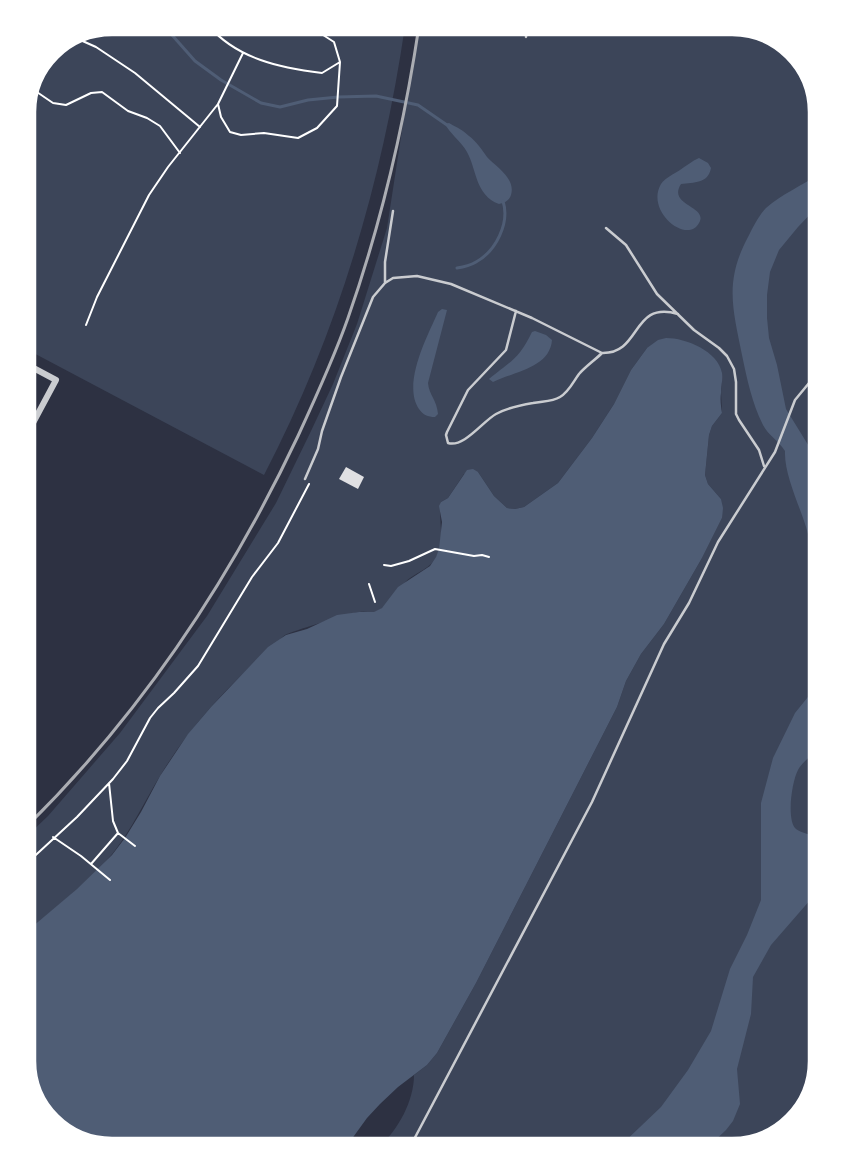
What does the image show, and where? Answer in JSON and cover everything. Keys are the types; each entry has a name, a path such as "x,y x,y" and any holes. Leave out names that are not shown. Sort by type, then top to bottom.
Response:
{"street":[{"path":"35,369 56,380 35,419"}],"lane":[{"path":"385,283 385,262 393,211"},
{"path":"606,228 626,245 657,294 694,330 719,348 731,362 736,382 736,414 738,420 759,450 764,468"},
{"path":"305,479 318,449 322,431 341,377 368,309 378,290 393,278 417,276 452,284 516,311 602,353 613,352 624,346 640,324 651,314 663,310 678,314"},
{"path":"516,311 506,350 464,395 447,432 448,442 456,443 464,439 494,415 515,406 554,400 560,397 569,389 581,372 602,353"},
{"path":"415,1138 592,802 664,644 689,603 718,542 775,452 795,400 809,383"}],"path":[{"path":"219,35 243,53 286,68 322,73 340,62"},
{"path":"218,104 221,117 230,132 241,135 264,133 298,138 317,128 337,106 339,84 340,62 334,42 323,35"},
{"path":"83,41 96,47 135,73 200,127"},
{"path":"86,325 96,297 149,195 218,104 243,53"},
{"path":"38,92 53,103 66,105 91,93 102,92 128,111 147,118 160,126 180,153"},
{"path":"35,855 109,783 127,761 150,718 198,666 252,577 278,543 310,481"},
{"path":"384,565 391,566 409,561 435,549 474,556 489,556"},
{"path":"369,584 375,602"},
{"path":"109,783 113,821 118,833 135,846"},
{"path":"91,864 118,833"},
{"path":"53,837 110,880"}],"shaded area":[{"path":"112,35 403,35 384,143 353,257 335,313 314,368 264,475 35,354 36,97 48,69 69,48 83,41 97,36"},
{"path":"417,35 737,35 761,41 779,51 793,65 803,83 809,112 809,1061 803,1090 793,1108 779,1122 761,1132 732,1138 388,1138 398,1124 408,1105 414,1075 427,1065 437,1053 476,983 617,707 626,681 641,654 664,624 702,558 722,518 721,499 708,484 705,475 709,435 712,426 722,413 722,382 647,348 631,370 614,404 592,438 558,483 524,507 515,509 507,508 494,496 478,472 464,474 448,498 441,502 441,532 437,556 428,567 410,578 385,606 375,612 355,613 289,633 260,658 213,705 185,739 160,776 126,834 104,864 35,925 35,828 120,733 207,616 276,503 333,384 357,324 387,228"},
{"path":"449,123 472,138 487,157 508,178 512,189 510,197 506,201 499,204 485,195 467,152 445,124"},
{"path":"699,158 708,163 711,168 707,177 704,180 681,184 678,191 679,197 683,202 694,209 701,217 699,223 693,229 686,230 677,227 663,214 658,205 658,194 661,184 665,180"},
{"path":"809,180 809,215 779,250 770,272 767,318 769,338 786,409 809,446 809,537 789,479 785,451 765,429 753,400 734,309 733,282 740,253 761,214 778,198"},
{"path":"442,309 447,310 428,383 438,414 432,417 424,414 419,409 414,399 413,387 418,360 438,312"},
{"path":"535,331 546,335 552,340 550,349 545,357 538,363 520,372 493,382 489,379 514,359 532,332"},
{"path":"666,338 683,340 700,347 714,358 722,373 722,413 712,426 709,435 705,475 708,484 721,499 723,508 722,518 702,558 664,624 641,654 626,681 617,707 476,983 437,1053 427,1065 398,1087 380,1104 353,1138 107,1138 88,1134 65,1122 45,1099 36,1071 35,924 77,889 112,855 125,838 160,776 188,734 268,647 286,635 307,629 337,615 374,612 382,608 398,587 430,566 439,549 442,522 439,506 441,502 448,498 467,470 473,469 478,472 494,496 507,508 524,507 558,483 592,438 614,404 631,370 647,348 658,340"},
{"path":"809,696 809,757 796,775 792,791 791,818 796,829 809,834 809,901 771,945 753,977 751,1014 737,1069 740,1104 733,1121 718,1138 628,1138 661,1107 688,1070 711,1031 730,969 747,935 761,900 761,803 773,758 795,713"}],"building":[{"path":"346,467 364,477 358,489 339,479"}],"waterway":[{"path":"172,35 195,61 221,80 261,103 280,107 308,100 376,96 418,105 447,125"},
{"path":"457,268 476,262 490,251 495,244 500,236 505,218 503,201"}],"railway":[{"path":"35,818 68,784 107,739 179,644 243,542 298,436 343,333 371,247 399,138 418,35"}]}
